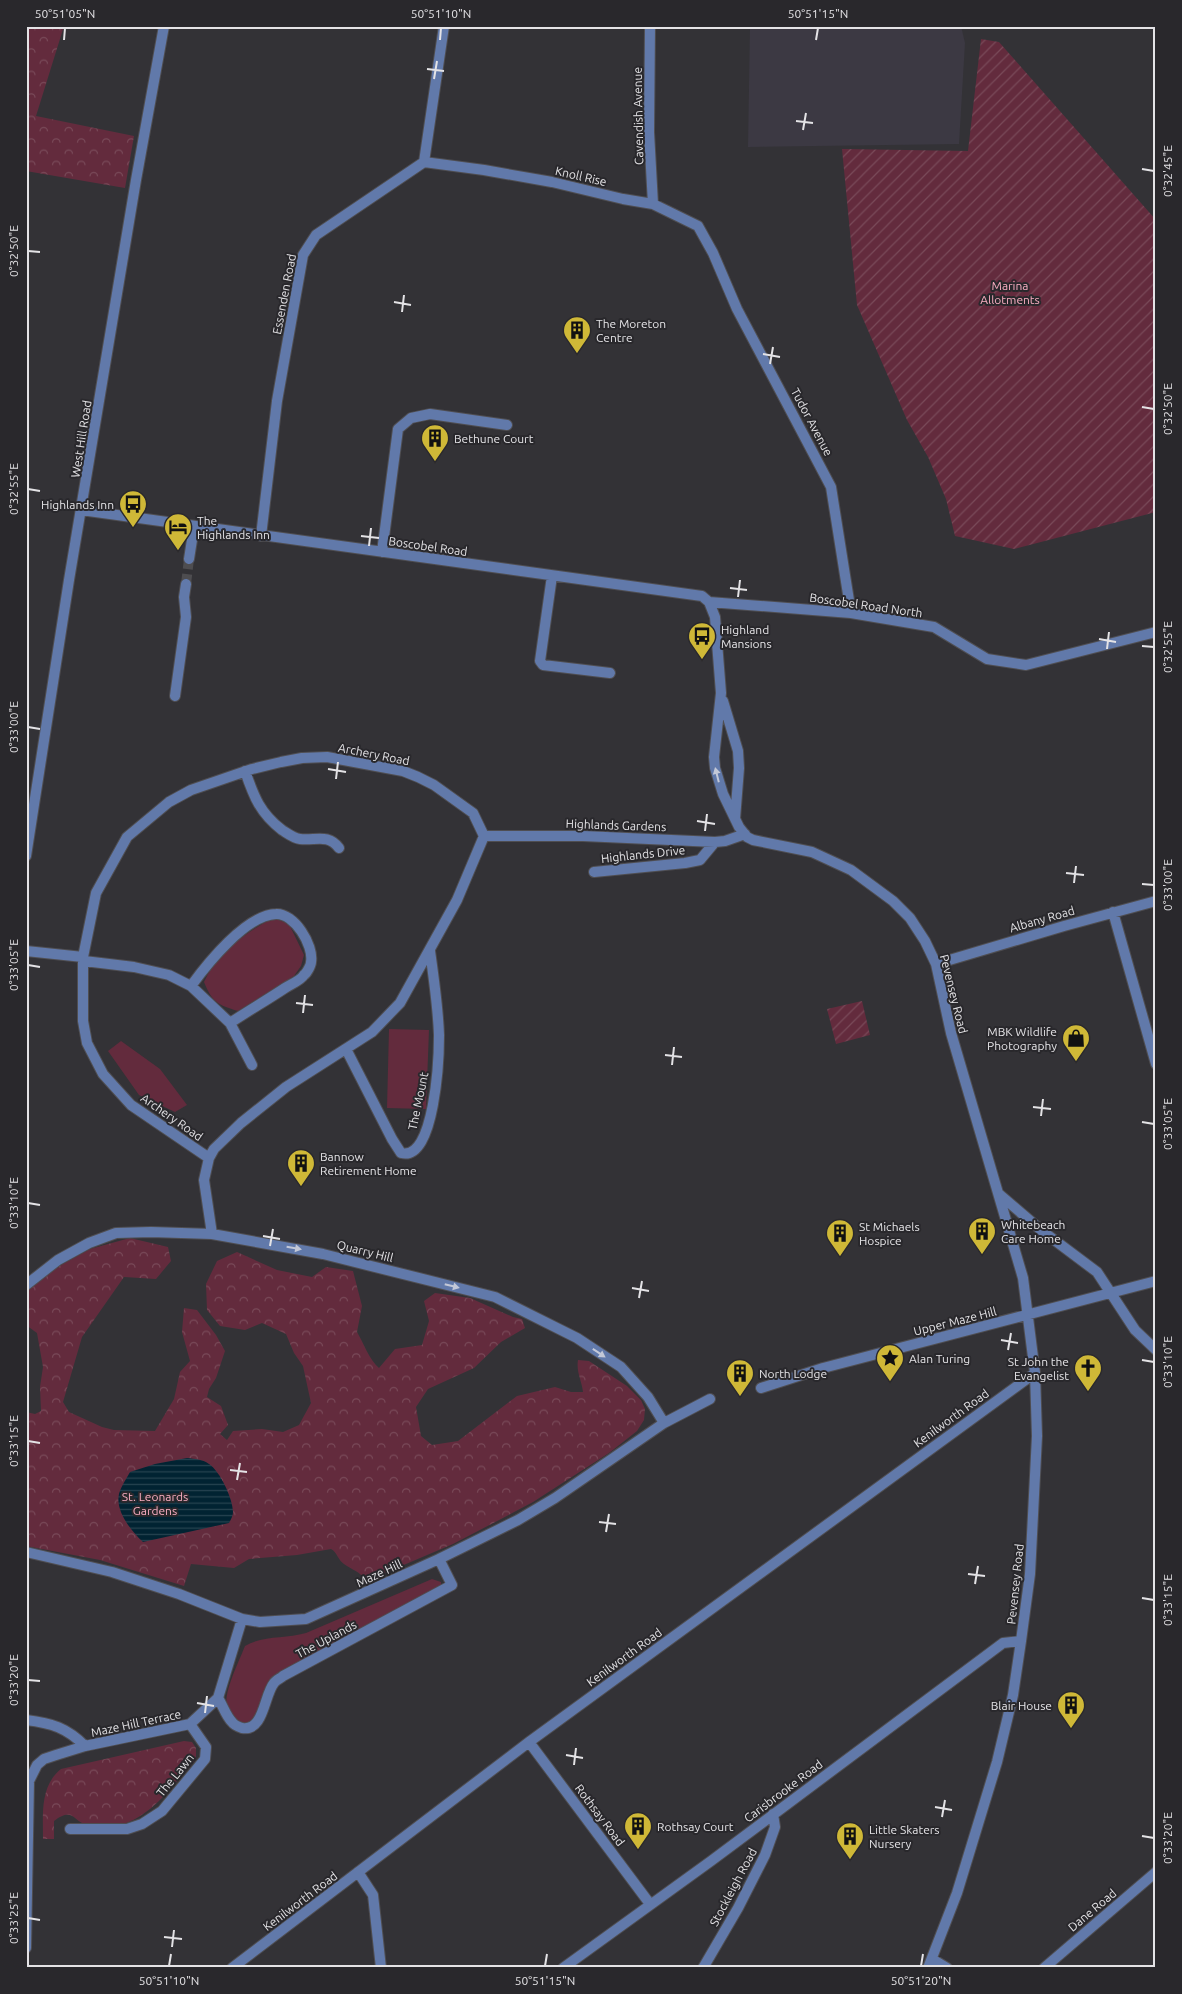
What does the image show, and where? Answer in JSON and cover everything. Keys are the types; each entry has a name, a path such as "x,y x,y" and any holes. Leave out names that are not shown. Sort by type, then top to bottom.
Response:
{"street":[{"name":"West Hill Road","path":"26,856 81,510 136,180 164,26"},
{"path":"424,162 444,26"},
{"name":"Cavendish Avenue","path":"650,26 650,132 653,204"},
{"name":"Knoll Rise","path":"424,162 552,182 653,204 698,226 714,253"},
{"name":"Essenden Road","path":"261,536 277,401 303,254 316,235 424,162"},
{"name":"Tudor Avenue","path":"714,253 737,309 831,487 851,614"},
{"path":"382,552 398,429 411,418 430,414 507,425"},
{"name":"Boscobel Road","path":"81,510 552,576 692,593 702,596 709,602"},
{"path":"189,560 194,527"},
{"path":"552,576 540,661 543,665 610,673"},
{"path":"175,696 186,617 184,598 186,584"},
{"path":"709,602 715,616 721,693 714,757 715,768 723,794 744,834"},
{"name":"Boscobel Road North","path":"709,602 851,614 934,627 988,659 1026,665 1156,632"},
{"path":"721,693 738,751 739,768 735,820"},
{"name":"Archery Road","path":"209,1158 131,1105 103,1074 87,1043 83,1021 84,959 96,893 127,837 169,802 191,790 245,772 302,758 327,757 403,770 434,785 473,813 484,836 457,900 400,1003 372,1032 286,1088 214,1149 209,1158 204,1180 212,1234"},
{"path":"245,772 262,811 273,822 288,834 299,839 324,838 336,844 339,848"},
{"name":"Highlands Gardens","path":"484,836 583,836 715,842 725,841 744,834"},
{"name":"Pevensey Road","path":"744,834 754,840 812,852 858,875 893,901 910,918 925,941 936,964 951,1033 1023,1278 1035,1373 1037,1436 1030,1574 1021,1641 1013,1695 997,1762 957,1893 930,1963"},
{"name":"Highlands Drive","path":"594,872 700,860 715,842"},
{"name":"Albany Road","path":"936,964 1156,901"},
{"path":"1113,912 1156,1064"},
{"path":"191,986 225,945 246,927 268,915 277,913 288,916 296,923 308,944 311,962 304,976 230,1023"},
{"path":"26,951 134,967 169,975 191,986 230,1023 252,1064"},
{"name":"The Mount","path":"346,1049 401,1153 408,1155 414,1152 422,1142 428,1124 437,1083 439,1037 436,991 430,951"},
{"path":"998,1193 1040,1230 1097,1272 1134,1330 1156,1350"},
{"name":"Quarry Hill","path":"26,1285 58,1260 89,1243 116,1234 151,1232 212,1234 323,1254 495,1297 577,1338 621,1367 648,1397 664,1423"},
{"name":"Upper Maze Hill","path":"762,1388 823,1368 1156,1281"},
{"name":"Kenilworth Road","path":"232,1968 530,1742 1035,1373"},
{"name":"Maze Hill","path":"26,1552 112,1572 178,1594 242,1619 260,1622 306,1618 440,1559 518,1520 555,1498 664,1423 710,1400"},
{"name":"The Uplands","path":"218,1698 232,1723 240,1728 252,1726 260,1718 264,1702 274,1683 283,1676 452,1585 440,1559"},
{"path":"218,1698 242,1619"},
{"name":"Carisbrooke Road","path":"563,1968 1003,1642 1021,1641"},
{"name":"Maze Hill Terrace","path":"26,1948 29,1781 37,1765 44,1759 86,1746 190,1724 218,1698"},
{"path":"26,1720 63,1728 86,1746"},
{"name":"The Lawn","path":"70,1829 128,1829 142,1824 162,1811 205,1759 206,1746 190,1724"},
{"name":"Rothsay Road","path":"530,1742 650,1904"},
{"name":"Stockleigh Road","path":"703,1968 766,1856 774,1827 773,1814"},
{"path":"358,1872 372,1895 381,1968"},
{"name":"Dane Road","path":"1044,1968 1156,1872"},
{"path":"930,1963 947,1968"}],"shaded area":[{"path":"750,26 961,26 965,43 959,144 748,147"}],"green space":[{"path":"26,26 64,26 36,116 134,136 125,188 26,171"},
{"name":"Marina Allotments","path":"981,39 999,42 1156,220 1156,512 1014,549 955,536 946,499 928,457 907,420 857,305 842,149 968,151"},
{"path":"269,920 279,920 289,924 304,955 301,966 294,976 238,1011 225,1007 213,998 204,982 209,972 232,946"},
{"path":"862,1001 870,1035 836,1044 827,1009"},
{"path":"389,1029 429,1030 426,1109 387,1108"},
{"path":"121,1041 160,1069 187,1105 175,1112 139,1095 108,1051"},
{"name":"St. Leonards Gardens","path":"130,1238 168,1247 171,1261 156,1279 124,1277 82,1337 63,1402 69,1412 102,1427 114,1430 155,1431 174,1399 180,1372 190,1361 182,1332 184,1308 197,1310 216,1335 225,1351 207,1397 221,1406 228,1425 220,1434 227,1440 233,1431 262,1429 283,1432 299,1425 311,1403 303,1366 294,1353 286,1334 262,1323 245,1330 220,1326 207,1310 206,1284 217,1261 237,1252 277,1270 312,1277 326,1267 353,1271 362,1306 357,1332 379,1368 395,1349 422,1345 429,1321 424,1301 435,1293 470,1298 513,1317 522,1319 525,1328 501,1342 474,1368 428,1389 416,1407 421,1436 432,1445 458,1441 517,1396 555,1387 571,1392 583,1392 578,1360 589,1361 627,1386 641,1400 645,1409 644,1420 637,1431 609,1453 533,1502 453,1544 366,1581 359,1573 342,1562 331,1549 297,1555 249,1559 234,1568 191,1564 184,1586 100,1560 26,1546 26,1412 35,1414 41,1411 40,1387 43,1367 37,1333 26,1325 26,1292 50,1271 90,1249"},
{"path":"432,1579 441,1582 441,1586 269,1682 256,1719 250,1724 238,1723 230,1713 226,1700 227,1693 245,1646 260,1640 306,1633"},
{"path":"184,1741 192,1742 196,1748 196,1759 160,1800 139,1817 127,1823 100,1827 87,1825 73,1816 65,1815 54,1821 54,1839 43,1839 43,1810 46,1792 49,1783 61,1769"}],"water":[{"path":"187,1458 206,1462 221,1479 232,1506 233,1515 229,1523 143,1542 129,1526 119,1507 119,1494 124,1483 130,1472 155,1464"}],"tunnel":[{"path":"186,584 189,559"}],"place":[{"name":"The Moreton Centre","path":"577,354"},
{"name":"Bethune Court","path":"435,462"},
{"name":"Highlands Inn","path":"133,528"},
{"name":"The Highlands Inn","path":"178,551"},
{"name":"Highland Mansions","path":"702,660"},
{"name":"MBK Wildlife Photography","path":"1076,1062"},
{"name":"Bannow Retirement Home","path":"301,1187"},
{"name":"Whitebeach Care Home","path":"982,1255"},
{"name":"St Michaels Hospice","path":"840,1257"},
{"name":"Alan Turing","path":"890,1382"},
{"name":"St John the Evangelist","path":"1088,1392"},
{"name":"North Lodge","path":"740,1397"},
{"name":"Blair House","path":"1071,1729"},
{"name":"Rothsay Court","path":"638,1850"},
{"name":"Little Skaters Nursery","path":"850,1860"}]}
